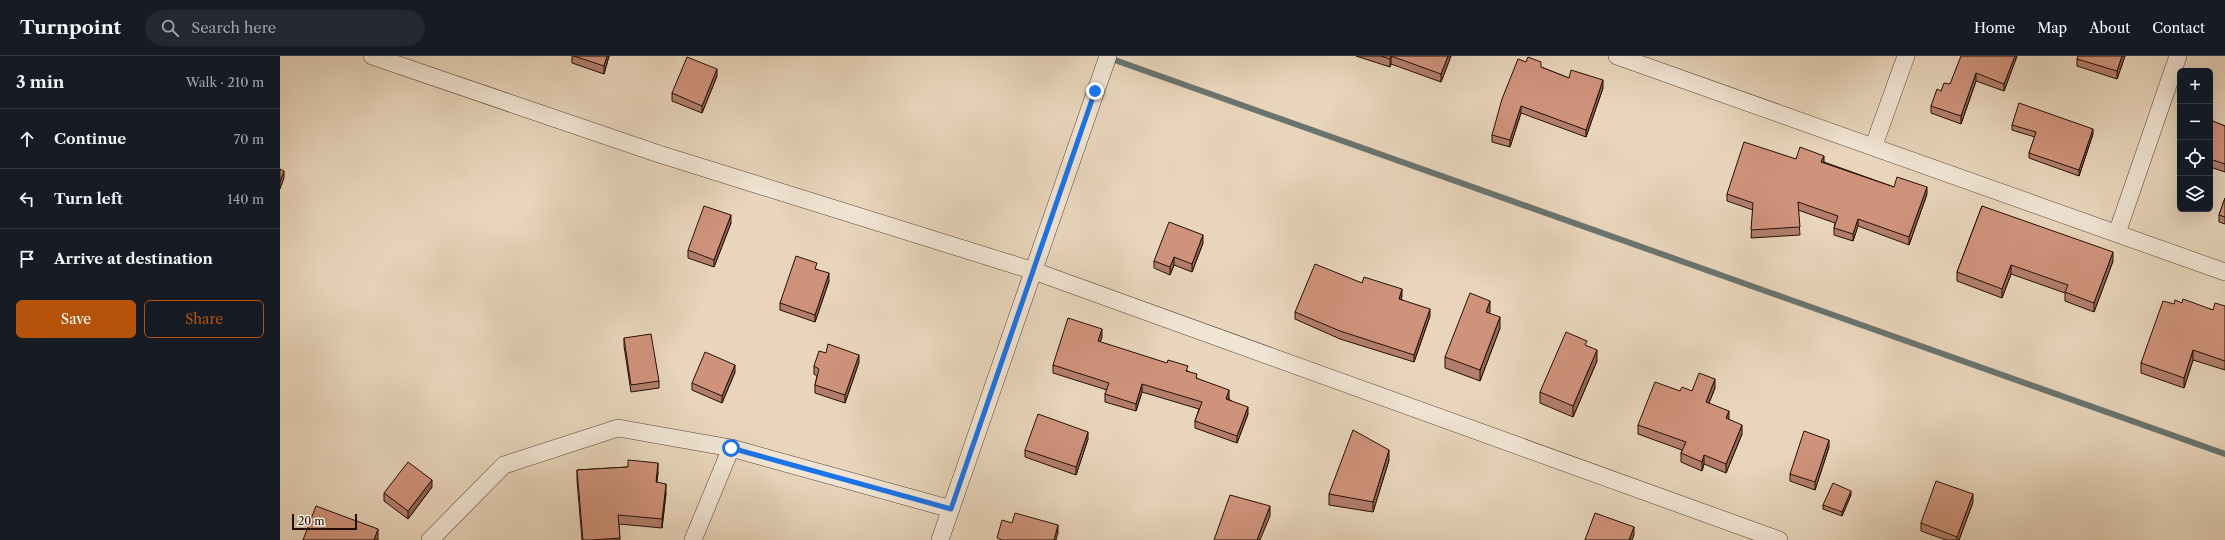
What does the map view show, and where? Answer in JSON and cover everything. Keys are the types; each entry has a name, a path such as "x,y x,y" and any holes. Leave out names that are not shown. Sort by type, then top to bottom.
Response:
{"street":[{"path":"372,56 660,154 1034,271 1779,540"},
{"path":"940,540 1108,56"},
{"path":"1617,56 1641,60 2225,272"},
{"path":"1874,145 1906,56"},
{"path":"2117,233 2178,56"},
{"path":"430,540 504,465 618,428 731,448 951,509"},
{"path":"693,540 731,448"}],"building":[{"path":"574,56 607,56 604,66"},
{"path":"1381,56 1391,56 1390,59"},
{"path":"1391,56 1448,56 1441,74"},
{"path":"1961,56 2015,56 2004,84 1976,73 1961,116 1931,106 1937,89 1941,91 1944,83 1950,84"},
{"path":"2078,56 2122,56 2117,71 2077,59"},
{"path":"687,57 717,69 702,106 672,93"},
{"path":"1528,57 1541,62 1541,67 1569,78 1571,70 1603,80 1586,130 1521,106 1510,140 1492,135 1502,99 1518,59 1526,62"},
{"path":"2019,103 2093,129 2079,170 2029,153 2036,132 2012,125"},
{"path":"2213,121 2225,126 2225,164 2213,160"},
{"path":"1744,142 1796,159 1800,147 1824,156 1821,162 1894,187 1897,177 1927,187 1909,237 1858,219 1853,234 1834,228 1838,216 1798,202 1800,227 1751,230 1753,203 1727,194"},
{"path":"280,169 284,171 280,182"},
{"path":"2225,198 2225,217 2219,215"},
{"path":"704,206 731,215 714,260 688,250"},
{"path":"1982,206 2113,252 2094,303 2065,292 2068,285 2011,265 2002,289 1957,272"},
{"path":"1169,222 1203,235 1192,264 1174,257 1170,267 1154,261"},
{"path":"796,256 817,263 815,269 829,273 815,315 780,303"},
{"path":"1315,264 1362,283 1364,277 1402,289 1399,299 1430,309 1414,355 1340,331 1295,312"},
{"path":"1470,293 1490,301 1486,312 1500,317 1480,370 1445,357"},
{"path":"2183,299 2213,310 2215,303 2225,306 2225,361 2193,350 2184,378 2141,363 2163,301 2174,304 2175,300 2182,303"},
{"path":"1068,318 1102,329 1098,341 1167,363 1168,360 1188,366 1186,371 1197,374 1196,378 1229,390 1226,399 1248,407 1237,436 1195,421 1202,402 1142,384 1136,404 1105,394 1109,383 1053,365"},
{"path":"1566,332 1587,341 1585,345 1597,350 1573,406 1540,392"},
{"path":"651,334 659,381 631,385 624,338"},
{"path":"828,344 859,355 845,395 815,385 819,369 814,366 819,351 826,353"},
{"path":"705,352 735,365 722,396 692,383"},
{"path":"1699,373 1715,379 1706,402 1729,411 1726,418 1742,425 1726,464 1704,455 1702,462 1681,453 1686,442 1638,425 1655,382 1680,391 1682,387 1692,391"},
{"path":"1038,414 1088,432 1076,467 1025,450"},
{"path":"1353,430 1389,450 1373,502 1329,494"},
{"path":"1804,431 1829,440 1815,482 1790,474"},
{"path":"628,460 658,463 656,482 666,484 662,519 618,515 620,538 583,540 577,470 628,467"},
{"path":"408,462 432,480 408,511 384,493"},
{"path":"1936,481 1973,494 1957,537 1921,523"},
{"path":"1833,483 1851,491 1842,512 1823,505"},
{"path":"1230,495 1270,506 1257,540 1214,540"},
{"path":"316,506 378,529 374,540 303,540"},
{"path":"1015,513 1058,525 1054,540 1002,540 997,538 1002,520 1012,523"},
{"path":"1595,513 1634,527 1629,540 1585,540"}],"waterway":[{"path":"1109,58 2225,454"}],"route":[{"path":"731,448 951,509 1095,91"}]}
